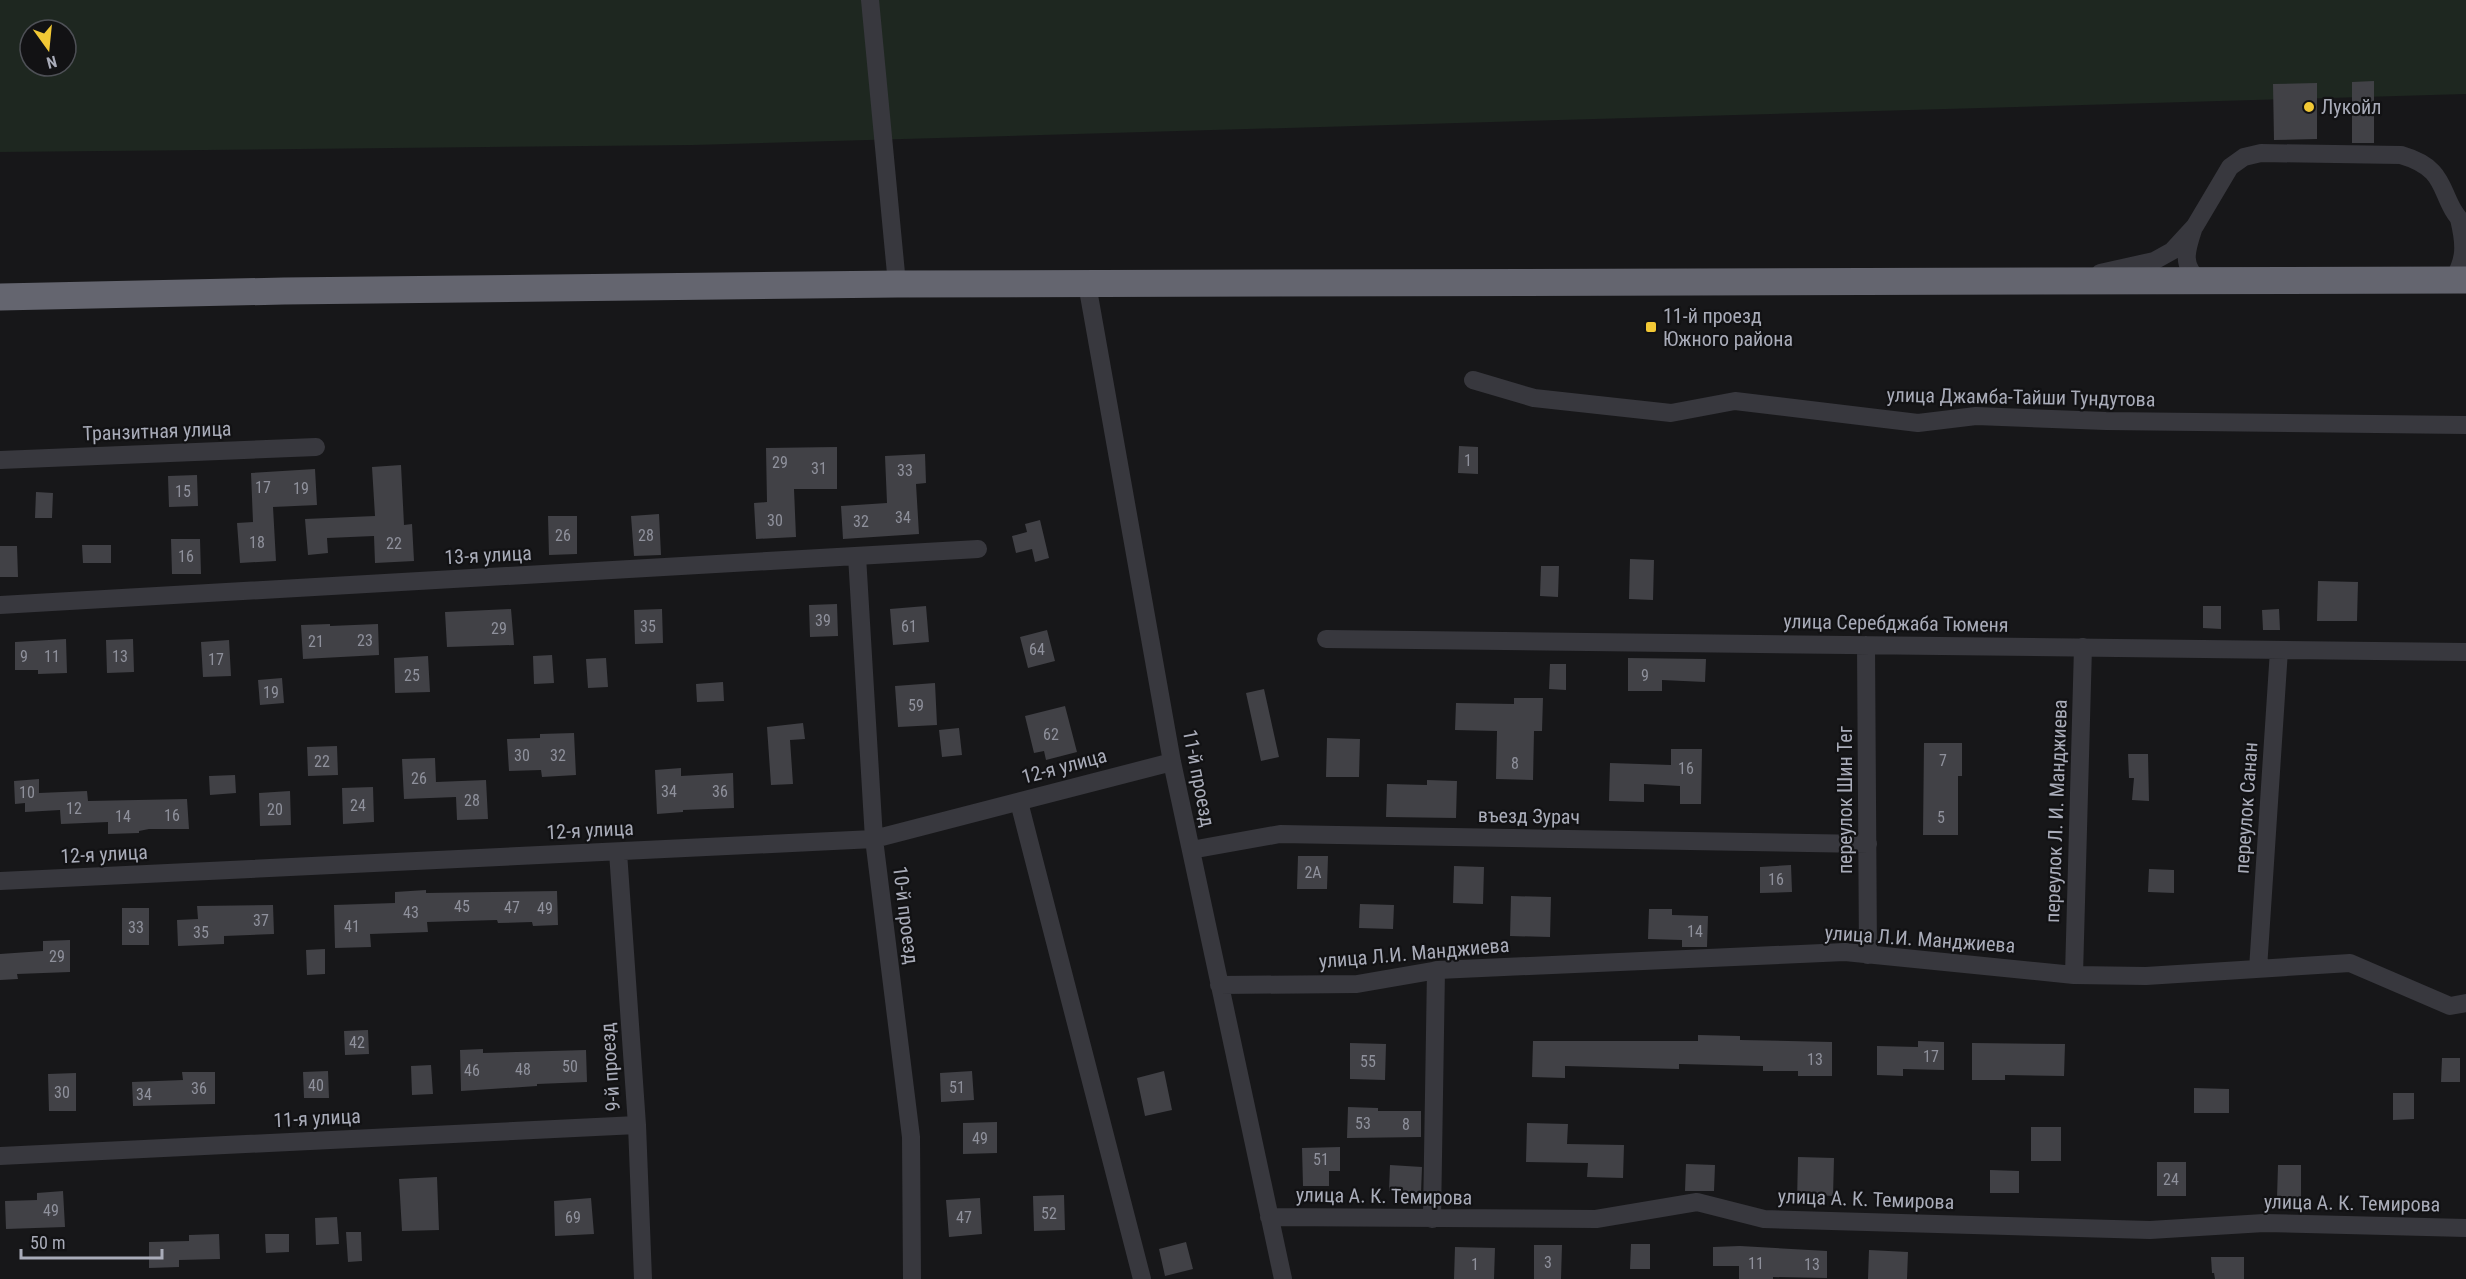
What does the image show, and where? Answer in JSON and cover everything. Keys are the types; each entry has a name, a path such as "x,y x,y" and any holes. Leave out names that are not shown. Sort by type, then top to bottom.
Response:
{"highway":[{"path":"0,297 284,291 897,284 2056,283 2460,280"}],"street":[{"path":"870,0 897,284"},
{"path":"2200,281 2190,273 2187,260 2187,247 2195,226 2230,167 2244,157 2261,153 2401,155 2419,160 2430,167 2463,223 2464,254 2460,280"},
{"path":"2056,283 2154,261 2172,251 2195,226"},
{"name":"11-й проезд","path":"1087,284 1172,762 1283,1279"},
{"name":"улица Джамба-Тайши Тундутова","path":"1473,380 1534,398 1671,413 1735,401 1918,423 1976,416 2106,421 2466,425"},
{"name":"Транзитная улица","path":"0,460 316,447"},
{"name":"13-я улица","path":"0,605 978,549"},
{"name":"10-й проезд","path":"857,556 874,839 911,1137 912,1279"},
{"name":"улица Серебджаба Тюменя","path":"1326,639 2466,652"},
{"name":"переулок Шин Тег","path":"1866,645 1868,955"},
{"name":"переулок Л. И. Манджиева","path":"2074,975 2083,647"},
{"name":"переулок Санан","path":"2258,969 2279,650"},
{"name":"12-я улица","path":"0,881 874,839 1172,762"},
{"path":"1019,801 1143,1279"},
{"name":"въезд Зурач","path":"1191,850 1280,834 1868,844"},
{"name":"9-й проезд","path":"618,852 637,1125 643,1279"},
{"name":"улица Л.И. Манджиева","path":"1219,985 1357,984 1436,970 1845,952 2074,975 2146,976 2350,963 2450,1005 2466,1003"},
{"path":"1432,1219 1436,970"},
{"name":"11-я улица","path":"0,1156 637,1125"},
{"name":"улица А. К. Темирова","path":"1269,1217 1596,1219 1697,1202 1764,1219 2150,1230 2264,1223 2466,1228"}],"shaded area":[{"path":"0,0 2466,0 2466,94 693,145 0,152"}],"building":[{"path":"2374,81 2374,143 2352,143 2352,82"},
{"path":"2317,83 2317,139 2274,140 2273,84"},
{"path":"1459,446 1478,447 1478,474 1458,473"},
{"path":"837,447 837,489 794,489 796,537 756,539 754,503 767,502 766,448"},
{"path":"925,454 926,483 916,484 919,534 843,539 841,506 887,503 885,456"},
{"path":"401,465 404,525 412,524 414,561 375,563 374,536 327,538 328,553 308,555 305,519 375,516 372,467"},
{"path":"315,469 317,505 273,507 276,561 240,563 237,523 253,522 251,473"},
{"path":"197,475 198,506 169,507 168,476"},
{"path":"36,492 53,493 52,518 35,518"},
{"path":"659,514 661,555 634,556 631,516"},
{"path":"548,516 577,516 577,554 549,555"},
{"path":"1040,520 1049,558 1035,562 1032,549 1016,553 1012,536 1027,532 1025,524"},
{"path":"171,539 200,539 201,574 172,574"},
{"path":"82,545 111,545 111,563 83,563"},
{"path":"0,546 17,546 18,577 0,577"},
{"path":"1630,559 1654,560 1653,600 1629,599"},
{"path":"1541,566 1559,566 1558,597 1540,596"},
{"path":"2318,581 2358,582 2357,621 2317,621"},
{"path":"837,604 838,636 810,637 809,605"},
{"path":"926,606 929,642 893,645 890,609"},
{"path":"2203,606 2221,606 2221,629 2203,628"},
{"path":"511,609 514,645 447,647 445,612"},
{"path":"662,609 663,643 635,644 634,610"},
{"path":"2279,609 2280,630 2263,630 2262,610"},
{"path":"330,624 330,626 378,624 379,655 303,659 301,625"},
{"path":"1047,630 1055,661 1028,668 1020,637"},
{"path":"66,639 67,673 38,674 38,670 15,670 15,642"},
{"path":"133,639 134,672 107,673 106,640"},
{"path":"229,640 231,676 203,677 201,642"},
{"path":"552,655 554,683 534,684 533,656"},
{"path":"428,656 430,692 395,693 394,658"},
{"path":"606,658 608,687 588,688 586,659"},
{"path":"1628,658 1706,659 1705,682 1662,680 1662,691 1628,691"},
{"path":"1550,664 1566,664 1566,690 1549,689"},
{"path":"282,678 284,703 260,705 258,680"},
{"path":"723,682 724,701 697,702 696,684"},
{"path":"935,683 937,725 898,727 895,686"},
{"path":"1264,689 1279,757 1261,761 1246,693"},
{"path":"1514,698 1543,698 1542,731 1534,731 1533,780 1496,779 1497,731 1455,730 1456,703 1514,704"},
{"path":"1065,706 1077,752 1046,760 1044,751 1034,753 1025,716"},
{"path":"803,723 805,739 790,740 793,784 771,785 767,727"},
{"path":"959,728 962,755 942,757 939,730"},
{"path":"574,733 576,775 542,777 541,770 509,771 507,739 540,738 540,734"},
{"path":"1327,738 1360,739 1359,777 1326,777"},
{"path":"1924,743 1962,743 1962,776 1958,776 1958,835 1923,835"},
{"path":"337,746 338,775 308,776 307,747"},
{"path":"1671,749 1702,749 1701,804 1680,804 1680,786 1644,784 1644,802 1609,801 1610,763 1671,765"},
{"path":"2128,754 2148,754 2149,801 2132,800 2134,778 2129,778"},
{"path":"435,758 436,782 486,780 488,819 457,820 456,797 404,799 402,759"},
{"path":"681,768 681,776 733,773 734,808 683,810 683,812 657,814 655,770"},
{"path":"235,775 236,793 210,795 209,776"},
{"path":"39,779 39,793 87,791 88,801 187,799 189,829 149,829 139,831 139,833 108,834 108,822 61,824 60,810 25,812 25,803 15,804 14,781"},
{"path":"1427,780 1457,781 1456,818 1386,817 1387,784 1427,785"},
{"path":"373,787 374,822 343,824 342,788"},
{"path":"290,791 291,825 260,826 259,793"},
{"path":"1298,856 1328,856 1327,889 1297,889"},
{"path":"1791,865 1792,892 1760,893 1760,867"},
{"path":"1454,866 1484,867 1483,904 1453,903"},
{"path":"2149,869 2174,870 2174,893 2148,892"},
{"path":"426,890 426,893 557,891 558,925 533,926 532,922 498,923 497,920 427,922 428,932 370,934 371,947 335,948 334,905 395,903 395,892"},
{"path":"1511,896 1551,897 1550,937 1510,936"},
{"path":"1360,904 1394,905 1393,929 1359,928"},
{"path":"273,905 274,934 224,936 224,944 178,946 177,920 198,919 197,906"},
{"path":"122,908 149,908 149,945 122,945"},
{"path":"1649,909 1672,909 1672,915 1708,916 1707,947 1682,947 1682,940 1648,939"},
{"path":"70,940 70,972 17,974 18,979 0,980 0,954 43,951 43,941"},
{"path":"325,949 325,974 307,975 306,950"},
{"path":"368,1030 369,1054 345,1055 344,1031"},
{"path":"1698,1035 1740,1036 1740,1040 1832,1042 1832,1076 1798,1076 1798,1071 1763,1071 1763,1066 1679,1064 1679,1069 1565,1066 1565,1078 1532,1077 1533,1041 1698,1041"},
{"path":"1918,1041 1944,1042 1944,1070 1903,1069 1903,1076 1877,1075 1877,1046 1918,1047"},
{"path":"1350,1043 1386,1044 1385,1080 1350,1079"},
{"path":"1972,1043 2065,1044 2064,1076 2005,1075 2005,1080 1972,1080"},
{"path":"483,1049 483,1053 586,1050 587,1082 461,1091 460,1050"},
{"path":"2442,1058 2460,1058 2460,1082 2441,1082"},
{"path":"431,1065 433,1094 412,1095 411,1066"},
{"path":"328,1071 329,1098 304,1098 303,1072"},
{"path":"972,1071 974,1100 941,1102 940,1073"},
{"path":"1164,1071 1172,1110 1145,1116 1137,1078"},
{"path":"182,1072 215,1072 215,1104 133,1106 132,1082 183,1080"},
{"path":"76,1073 76,1111 49,1111 48,1074"},
{"path":"2194,1088 2229,1089 2229,1113 2194,1113"},
{"path":"2393,1093 2414,1093 2414,1119 2393,1120"},
{"path":"1348,1107 1378,1108 1378,1111 1421,1111 1421,1137 1347,1138"},
{"path":"997,1122 997,1153 963,1154 963,1123"},
{"path":"1527,1123 1568,1124 1567,1144 1624,1145 1623,1178 1587,1177 1588,1163 1526,1162"},
{"path":"2031,1127 2061,1127 2061,1161 2031,1161"},
{"path":"1340,1147 1340,1171 1329,1171 1329,1186 1303,1186 1302,1148"},
{"path":"1798,1157 1834,1158 1833,1196 1816,1195 1816,1203 1797,1202"},
{"path":"2157,1162 2186,1162 2186,1196 2157,1196"},
{"path":"1686,1164 1715,1165 1714,1191 1685,1191"},
{"path":"1390,1165 1422,1167 1421,1193 1389,1191"},
{"path":"2278,1165 2301,1165 2301,1198 2277,1198"},
{"path":"1990,1170 2019,1171 2019,1193 1990,1193"},
{"path":"437,1177 439,1230 402,1231 399,1179"},
{"path":"63,1191 65,1227 6,1229 5,1201 37,1200 37,1193"},
{"path":"1064,1195 1065,1230 1034,1231 1033,1196"},
{"path":"591,1198 594,1234 555,1236 554,1201"},
{"path":"980,1198 982,1234 949,1237 946,1200"},
{"path":"337,1217 339,1244 316,1245 315,1218"},
{"path":"346,1232 361,1232 362,1261 348,1262"},
{"path":"219,1234 220,1259 179,1260 179,1267 149,1268 149,1242 189,1241 189,1235"},
{"path":"265,1234 289,1234 289,1252 266,1253"},
{"path":"1186,1242 1193,1269 1165,1276 1159,1249"},
{"path":"1631,1244 1650,1244 1650,1269 1630,1269"},
{"path":"1534,1245 1562,1245 1561,1279 1534,1279"},
{"path":"1740,1246 1827,1251 1827,1278 1739,1279 1739,1266 1713,1266 1713,1247"},
{"path":"1455,1247 1495,1248 1494,1279 1454,1279"},
{"path":"1869,1250 1908,1252 1907,1279 1868,1279"},
{"path":"2211,1257 2244,1257 2244,1279 2215,1279 2212,1273"}],"place":[{"name":"Лукойл","path":"2309,107"},
{"name":"11-й проезд Южного района","path":"1651,327"}]}
